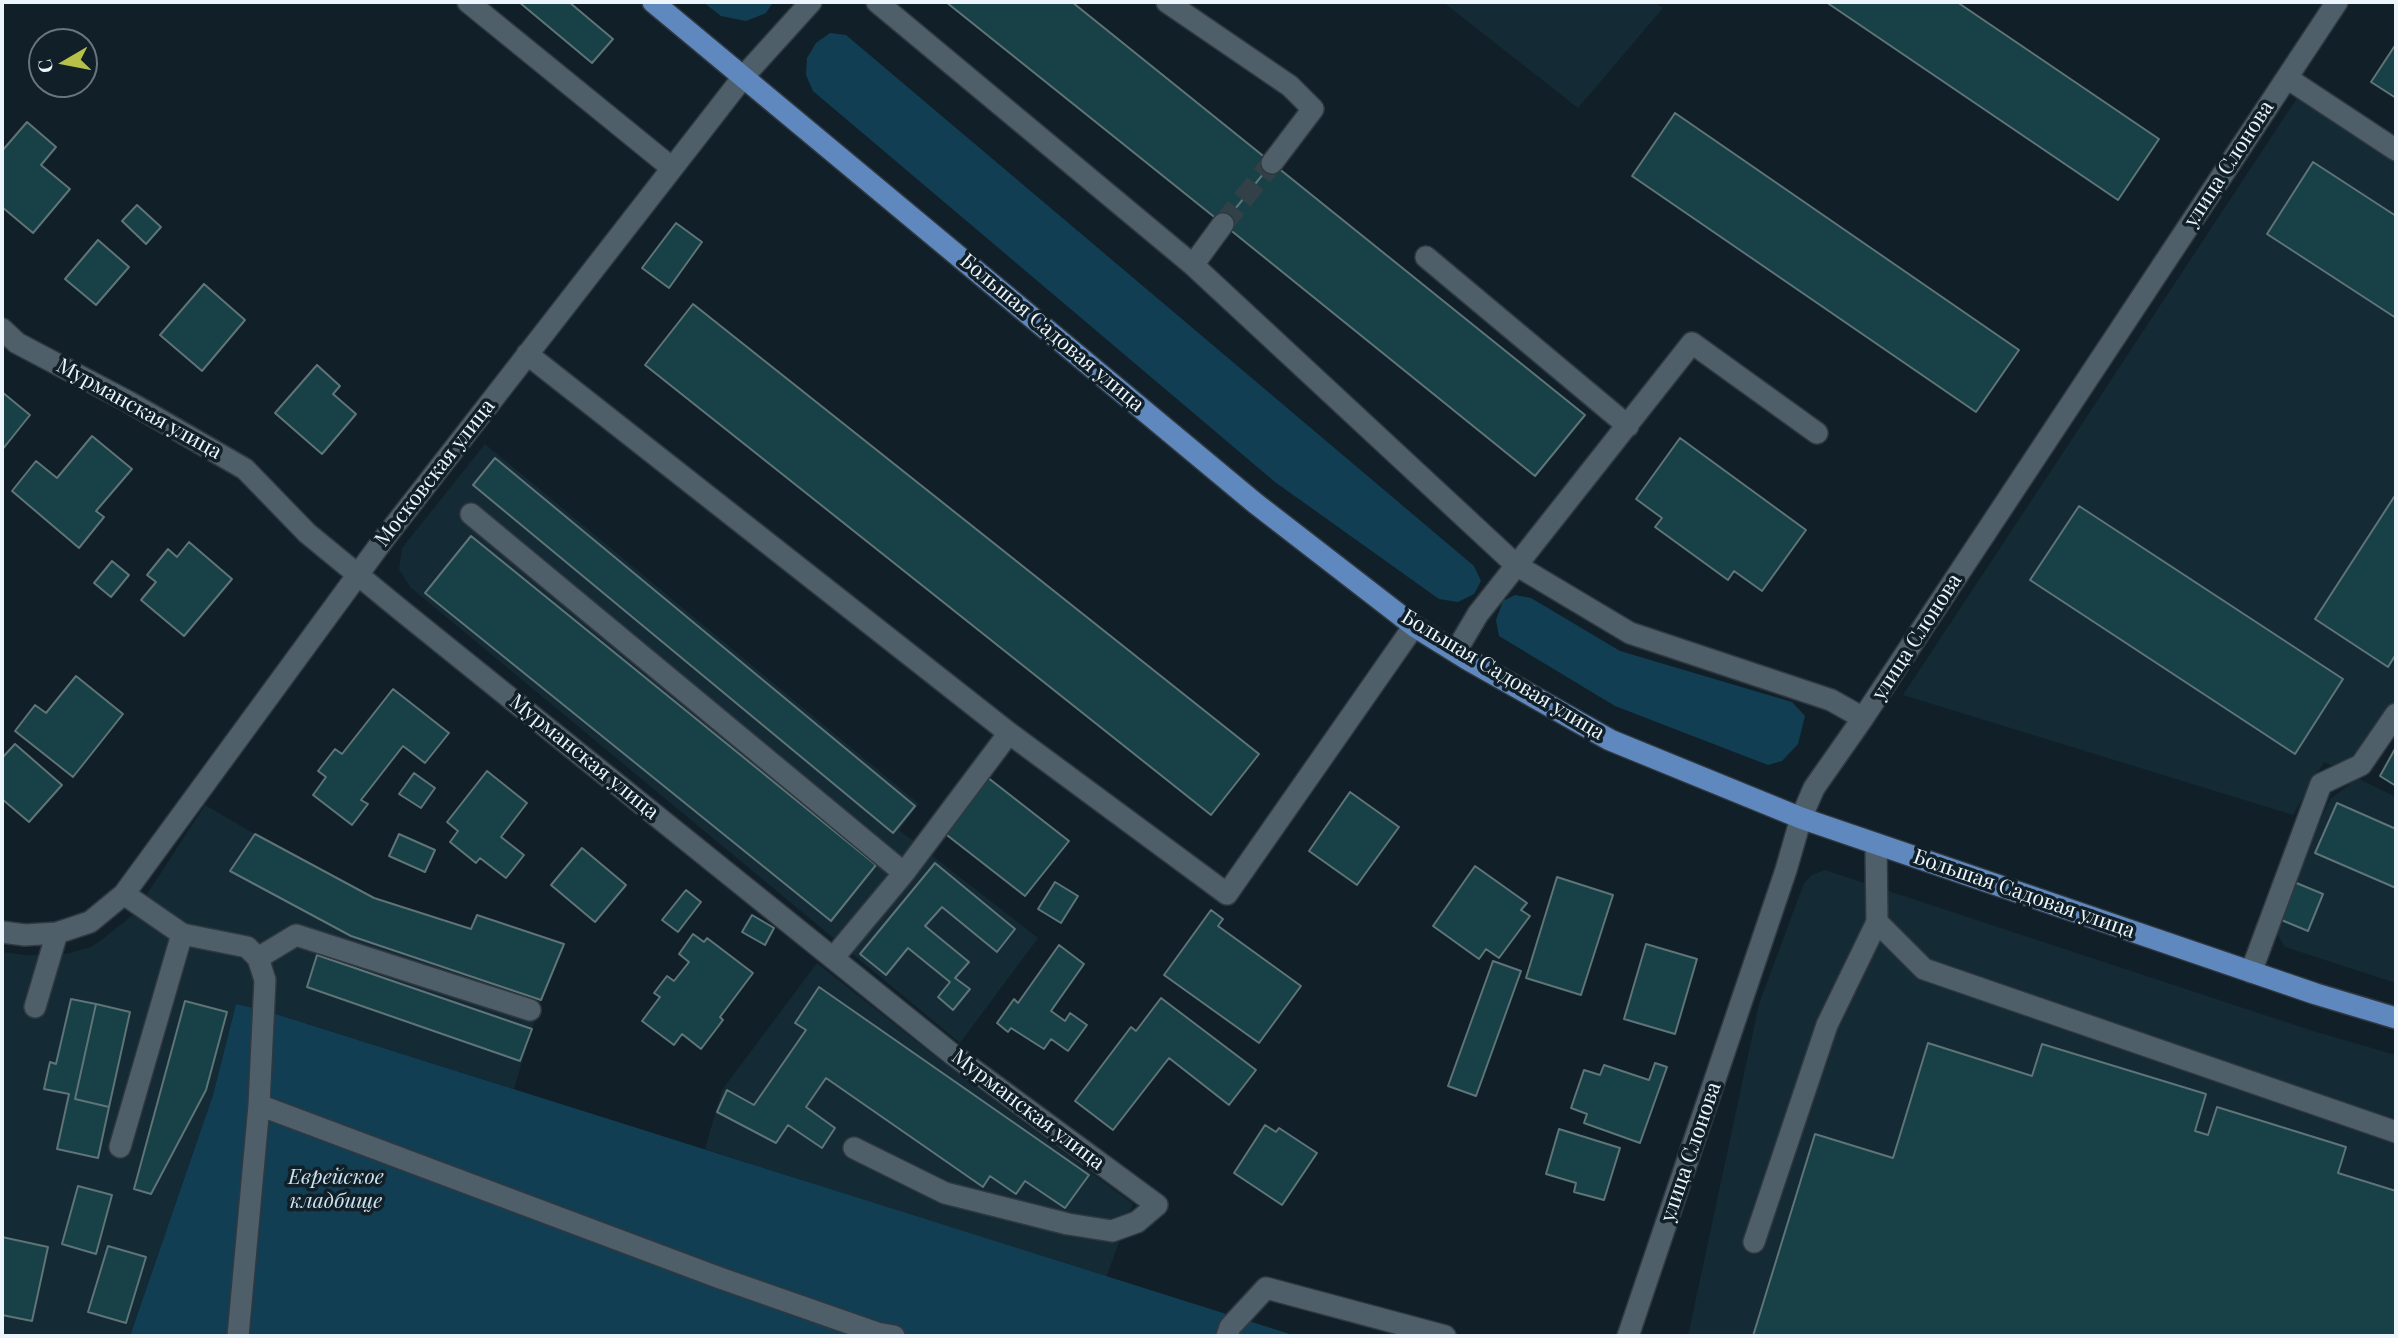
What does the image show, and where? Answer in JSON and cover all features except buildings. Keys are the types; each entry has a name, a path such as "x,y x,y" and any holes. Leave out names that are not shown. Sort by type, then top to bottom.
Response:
{"main road":[{"name":"Большая Садовая улица","path":"653,2 1255,503 1414,626 1456,651 1610,740 1801,818 2250,972 2396,1018"}],"street":[{"path":"468,2 672,168"},
{"name":"Московская улица","path":"2,932 25,935 57,933 90,922 124,894 357,575 527,354 744,76 811,2"},
{"path":"877,2 1193,265 1516,565 1630,633 1831,700 1863,718"},
{"path":"1167,2 1290,86 1313,108 1272,163"},
{"name":"улица Слонова","path":"1628,1336 1786,870 1801,818 1814,788 2337,2"},
{"path":"2287,78 2396,150"},
{"path":"1193,265 1223,224"},
{"path":"1426,257 1628,426"},
{"name":"Мурманская улица","path":"2,329 18,343 141,408 245,469 307,533 357,575 953,1054 1157,1205 1137,1222 1112,1230 1068,1224 945,1193 854,1148"},
{"path":"1456,651 1478,614 1692,344 1817,433"},
{"path":"527,354 1009,733 1227,894 1414,626"},
{"path":"471,514 904,873"},
{"path":"2250,972 2321,783 2361,765 2396,714"},
{"path":"834,957 904,873 1009,733"},
{"path":"1754,1242 1827,1025 1877,922 1876,844"},
{"path":"124,894 182,934 247,947 258,958 265,980 259,1105 238,1336"},
{"path":"1877,922 1924,968 2396,1132"},
{"path":"35,1007 57,933"},
{"path":"120,1147 182,934"},
{"path":"258,958 296,935 530,1010"},
{"path":"259,1105 720,1278 882,1335"},
{"path":"1227,1336 1230,1327 1266,1288 1445,1336"}],"shaded area":[{"path":"1443,2 1654,2 1663,8 1578,108"},
{"path":"2309,80 2396,138 2396,720 2359,779 2396,797 2396,983 2285,947 2275,931 2330,799 2358,778 2324,762 2293,815 1903,695"},
{"path":"485,444 919,804 899,830 1038,938 960,1043 410,587 399,569 402,548"},
{"path":"205,805 374,898 471,929 477,915 564,944 541,1000 514,1089 263,1010 236,1004 213,1095 130,1336 2,1336 2,952 25,955 66,954 91,947 104,938 134,914"},
{"path":"1825,870 2313,1031 2396,1055 2396,1336 1688,1336 1759,1004 1804,883 1812,875"},
{"path":"817,963 944,1063 1133,1204 1106,1278 705,1149 722,1090"}],"green space":[{"path":"703,2 773,2 766,13 746,21 721,16"},
{"path":"830,33 846,35 1474,566 1481,581 1474,594 1458,602 1439,599 1275,482 813,91 806,75 807,58 816,43"},
{"path":"1515,595 1531,598 1620,651 1792,702 1805,716 1798,744 1782,761 1768,765 1615,706 1499,636 1496,620 1503,601"},
{"name":"Еврейское кладбище","path":"236,1004 263,1010 1296,1336 130,1336 213,1095"}],"tunnel":[{"path":"1223,224 1272,163"}]}
